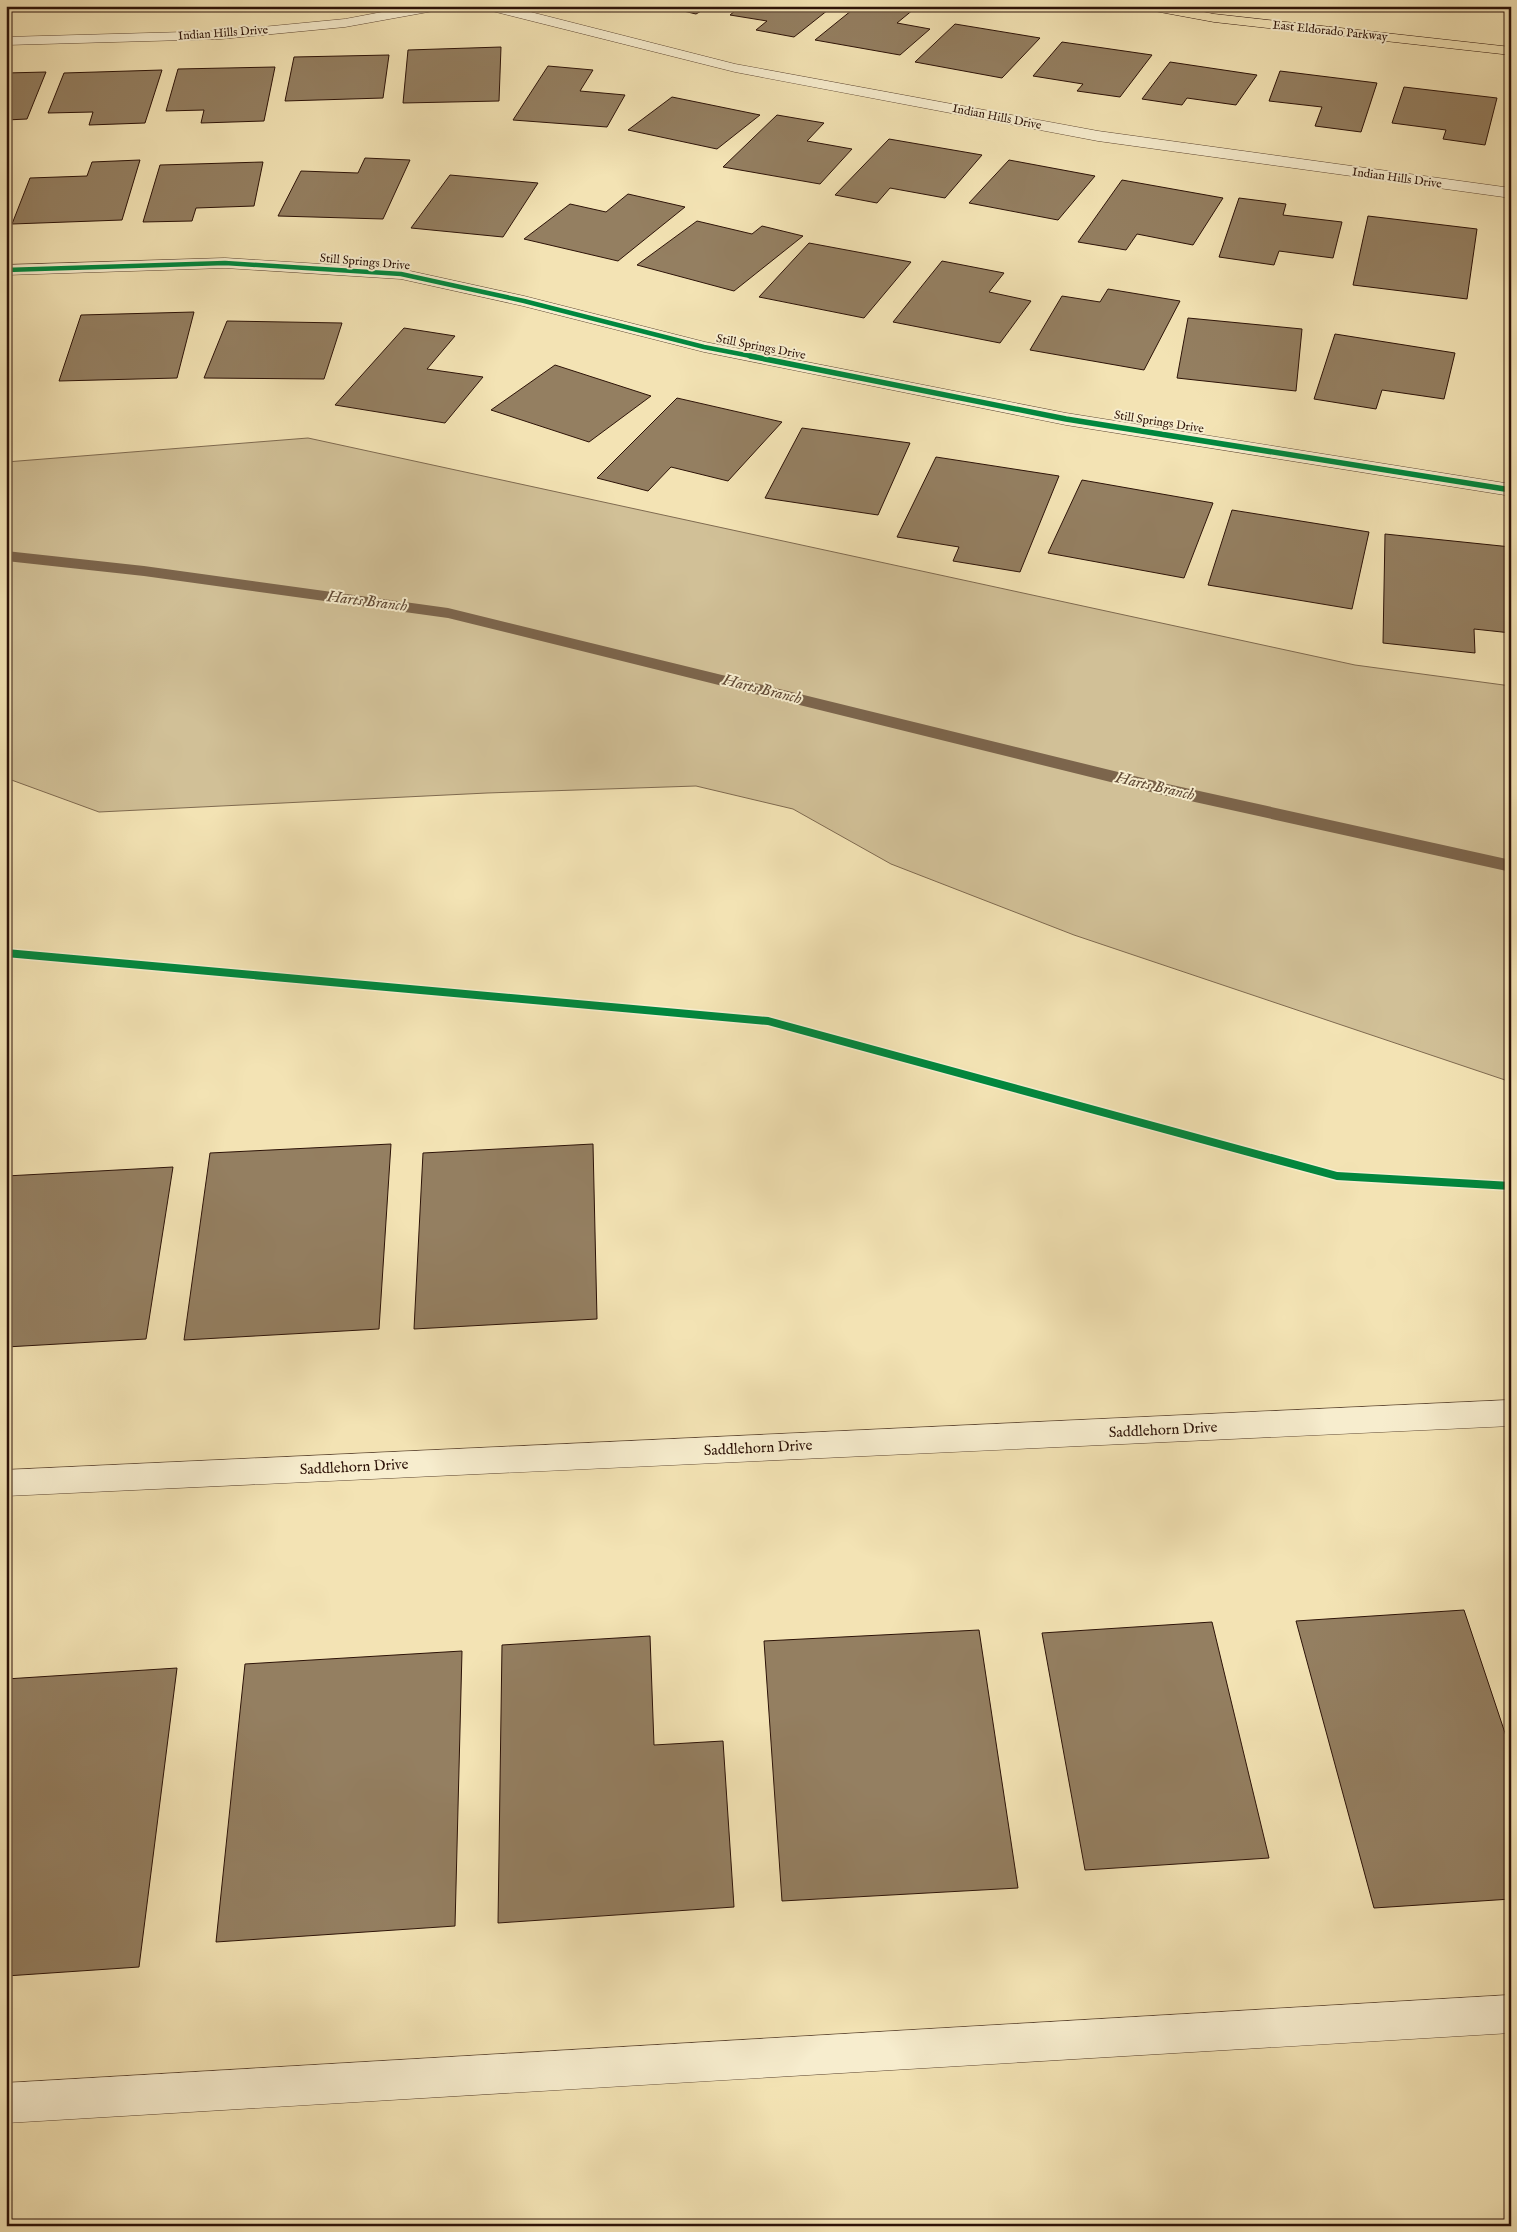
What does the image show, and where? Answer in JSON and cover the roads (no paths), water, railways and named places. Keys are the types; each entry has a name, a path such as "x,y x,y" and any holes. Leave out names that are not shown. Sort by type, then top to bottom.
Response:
{"main road":[{"name":"East Eldorado Parkway","path":"1149,6 1214,18 1511,51"}],"street":[{"name":"Indian Hills Drive","path":"6,41 221,35 345,23 439,6"},
{"name":"Indian Hills Drive","path":"490,6 735,68 1098,136 1511,193"},
{"name":"Still Springs Drive","path":"6,270 225,263 401,274 524,301 704,347 1066,419 1511,490"},
{"name":"Saddlehorn Drive","path":"6,1483 1511,1414"},
{"path":"6,2103 1511,2014"}],"waterway":[{"name":"Harts Branch","path":"6,556 144,571 448,613 1163,789 1511,866"}]}
